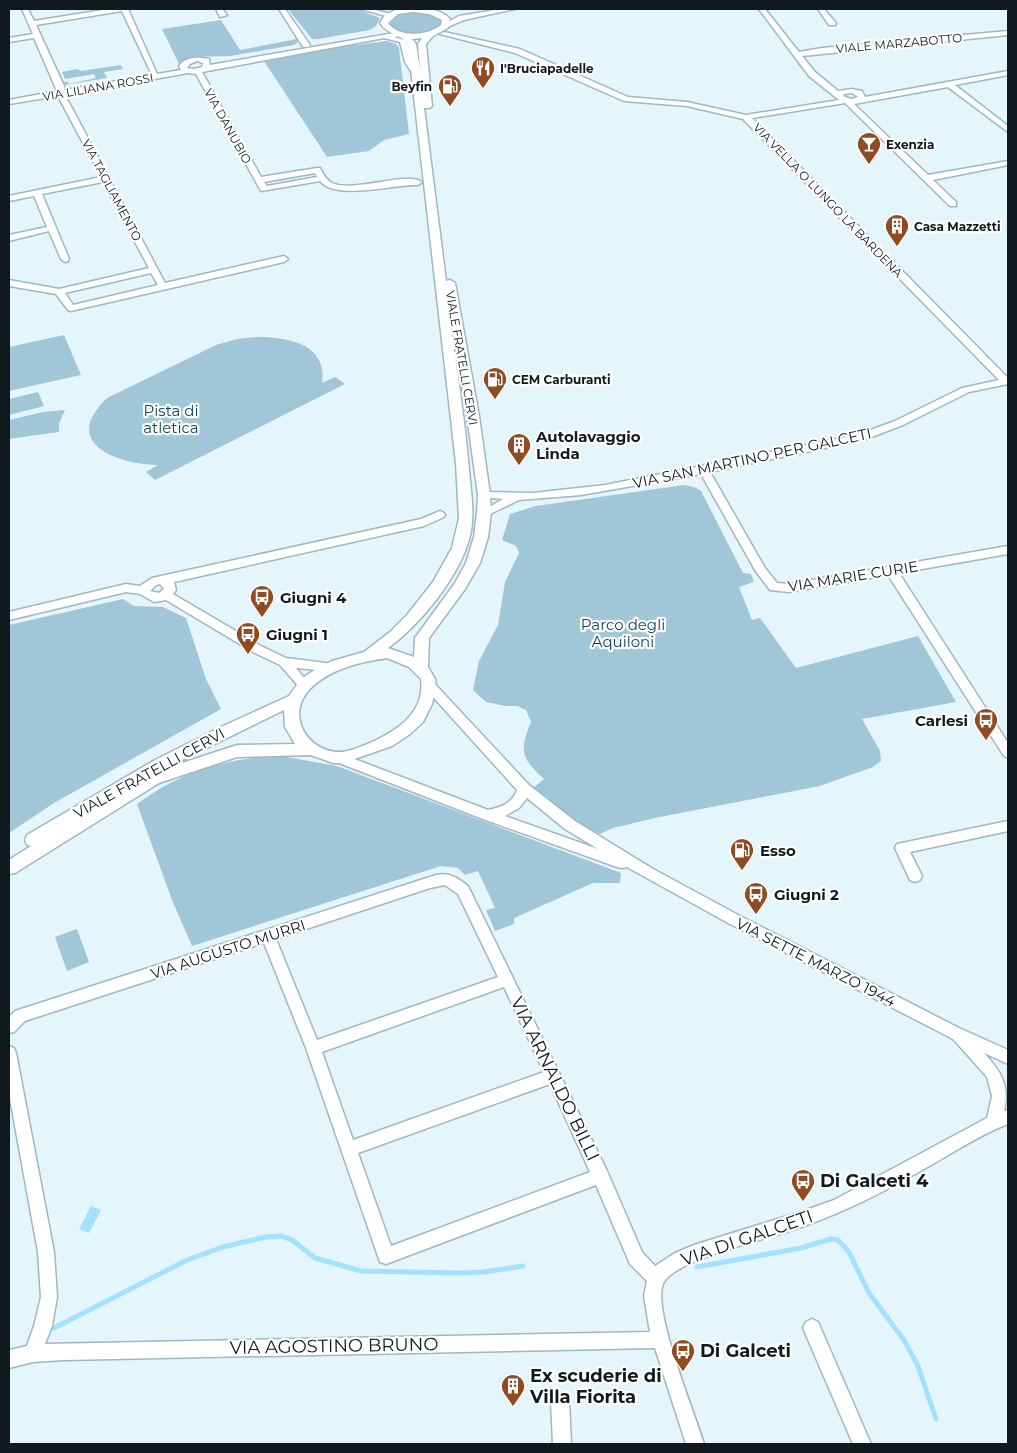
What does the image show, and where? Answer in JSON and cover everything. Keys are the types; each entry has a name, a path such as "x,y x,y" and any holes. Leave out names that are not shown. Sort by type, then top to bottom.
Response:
{"main road":[{"path":"407,10 428,10 441,15 446,21 444,30 430,34 402,35 385,26 385,21 390,15 407,10"},
{"name":"VIALE FRATELLI CERVI","path":"421,668 422,638 440,610 460,586 473,563 481,537 484,514 484,495 473,416 454,317 428,129 422,44 430,34"},
{"name":"VIALE FRATELLI CERVI","path":"370,654 402,629 435,588 456,558 464,534 465,510 462,463 413,68 412,44 402,35"},
{"name":"VIALE FRATELLI CERVI","path":"311,749 295,733 290,718 294,700 304,685 330,667 370,654 387,653 402,657 421,668 427,677 429,685"},
{"path":"339,758 377,747 412,726 425,705 429,685"},
{"name":"VIALE FRATELLI CERVI","path":"9,856 97,799 137,777 240,723 294,700"},
{"name":"VIALE FRATELLI CERVI","path":"9,868 154,779 237,751 311,749 339,758"}],"street":[{"name":"VIA TAGLIAMENTO","path":"25,9 61,92 163,286"},
{"path":"32,23 121,9"},
{"path":"125,9 154,73"},
{"path":"282,9 306,45"},
{"path":"364,9 390,15"},
{"path":"441,15 456,15 497,9"},
{"path":"444,30 462,18 511,9"},
{"path":"762,9 812,74 847,100 953,204"},
{"path":"821,9 832,23"},
{"path":"374,34 385,26"},
{"name":"VIA VELLA O LUNGO LA BARDENA","path":"444,30 517,51 626,99 687,104 746,117 1007,381"},
{"path":"374,34 402,35"},
{"name":"VIA LILIANA ROSSI","path":"61,92 154,73 202,69 374,34"},
{"name":"VIA LILIANA ROSSI","path":"9,101 185,69 192,60 237,58 374,34"},
{"name":"VIALE MARZABOTTO","path":"798,54 822,50 1008,34"},
{"path":"9,40 37,35"},
{"path":"335,43 381,38 399,39 404,44 407,62 413,68"},
{"path":"202,69 207,62 204,59"},
{"name":"VIA DANUBIO","path":"202,69 259,180 317,170 330,185 418,182"},
{"path":"746,117 847,100 887,96 1008,73"},
{"path":"824,83 848,91 847,100"},
{"path":"949,84 1008,130"},
{"path":"928,178 1008,164"},
{"path":"9,198 106,178"},
{"path":"37,192 65,259"},
{"path":"9,238 52,228"},
{"path":"59,292 73,312 163,286 284,259"},
{"path":"9,283 59,292 153,270"},
{"name":"VIA SAN MARTINO PER GALCETI","path":"484,495 516,498 611,488 860,438 899,423 966,390 1007,381"},
{"name":"VIA MARIE CURIE","path":"704,470 761,570 774,587 789,588 1008,551"},
{"name":"VIA SAN MARTINO PER GALCETI","path":"484,514 516,498"},
{"path":"9,616 126,588 144,591 151,598 159,598 166,588 180,580 204,572 424,522 440,516"},
{"path":"891,570 1008,753"},
{"path":"144,591 148,584 166,588 257,649 284,662 330,667"},
{"path":"284,662 304,685"},
{"path":"429,685 524,790 570,825 648,873"},
{"path":"339,758 648,873"},
{"path":"488,815 504,813 514,807 522,798 524,790"},
{"path":"915,876 902,848 1008,826"},
{"name":"VIA SETTE MARZO 1944","path":"648,873 954,1033 1008,1057"},
{"name":"VIA AUGUSTO MURRI","path":"9,1027 20,1016 430,882 444,878 451,879"},
{"name":"VIA ARNALDO BILLI","path":"451,879 463,890 507,980 601,1176 636,1258 645,1269 657,1278"},
{"path":"268,936 313,1048 386,1256 601,1176"},
{"path":"313,1048 507,980"},
{"path":"954,1033 993,1073 1000,1096 1001,1119"},
{"name":"VIA SETTE MARZO 1944","path":"985,1048 1008,1063"},
{"path":"9,1053 46,1252 48,1296 43,1326 34,1353"},
{"path":"349,1149 553,1076"},
{"name":"VIA DI GALCETI","path":"657,1278 665,1268 674,1262 698,1252 839,1206 1001,1119 1008,1107"},
{"path":"657,1278 653,1291 661,1339 695,1444"},
{"path":"812,1328 862,1444"},
{"name":"VIA AGOSTINO BRUNO","path":"9,1359 34,1353 644,1341 661,1339"},
{"path":"560,1401 562,1444"}],"green space":[{"path":"288,9 356,9 380,18 376,26 370,30 312,39"},
{"path":"413,12 431,14 439,18 441,23 431,31 417,34 402,32 391,26 391,21 396,16"},
{"path":"221,20 240,50 297,39 298,42 294,45 230,56 192,57 179,64 162,29"},
{"path":"387,41 396,44 399,48 409,134 384,140 369,151 327,157 264,61 325,49"},
{"path":"121,65 123,69 104,72 107,78 65,85 64,82 69,84 96,78 94,74 65,79 62,72"},
{"path":"64,335 81,375 9,391 9,347"},
{"name":"Pista di atletica","path":"257,337 293,341 303,345 319,359 322,370 322,383 335,377 345,384 155,480 146,472 158,465 142,464 111,455 99,448 91,439 89,427 94,414 107,398 216,345 237,339"},
{"path":"38,392 44,406 9,415 9,399"},
{"path":"65,410 59,424 59,432 9,439 9,420 43,412"},
{"name":"Parco degli Aquiloni","path":"684,485 701,491 743,573 751,574 754,582 739,587 752,620 760,618 796,668 918,636 956,702 862,719 880,751 881,761 873,767 820,786 655,818 613,828 600,834 575,822 533,788 544,779 524,754 525,740 531,722 526,710 517,706 505,706 486,702 473,690 479,661 498,625 505,582 519,553 516,546 502,540 510,514 536,506"},
{"path":"123,599 134,606 163,607 186,618 206,679 221,709 54,803 9,833 9,625"},
{"path":"281,756 337,766 621,873 620,883 593,883 514,918 514,924 495,931 486,910 495,908 478,871 465,875 458,868 441,866 192,946 172,900 137,804 171,783 205,768 261,757"},
{"path":"77,929 89,962 67,971 55,937"}],"shaded area":[{"path":"91,1206 101,1210 89,1233 79,1229"}],"waterway":[{"path":"54,1328 187,1260 223,1247 265,1237 281,1236 292,1240 315,1258 361,1271 460,1273 484,1272 523,1266"},
{"path":"697,1267 801,1248 831,1239 838,1240 849,1252 869,1293 904,1340 918,1366 936,1419"}],"place":[{"name":"I'Bruciapadelle","path":"483,89"},
{"name":"Beyfin","path":"450,107"},
{"name":"Exenzia","path":"869,165"},
{"name":"Casa Mazzetti","path":"897,247"},
{"name":"CEM Carburanti","path":"495,400"},
{"name":"Autolavaggio Linda","path":"519,466"},
{"name":"Giugni 4","path":"262,618"},
{"name":"Giugni 1","path":"248,655"},
{"name":"Carlesi","path":"986,741"},
{"name":"Esso","path":"742,871"},
{"name":"Giugni 2","path":"756,915"},
{"name":"Di Galceti 4","path":"803,1202"},
{"name":"Di Galceti","path":"683,1372"},
{"name":"Ex scuderie di Villa Fiorita","path":"513,1407"}]}
